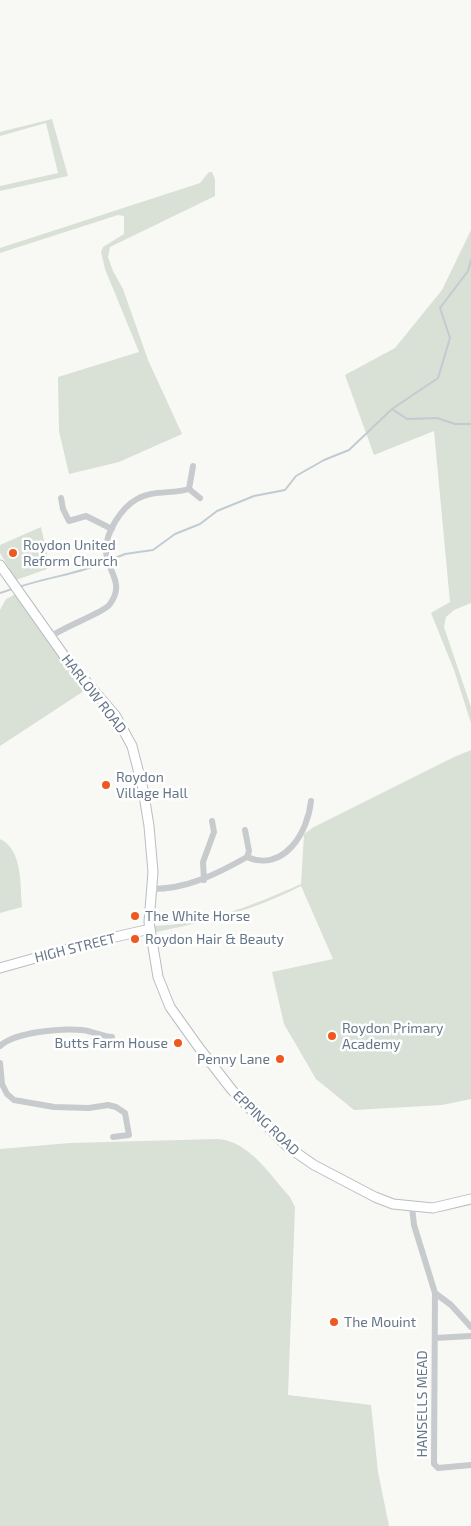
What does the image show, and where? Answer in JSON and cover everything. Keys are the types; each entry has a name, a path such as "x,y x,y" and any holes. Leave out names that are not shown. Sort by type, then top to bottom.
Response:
{"main road":[{"name":"HARLOW ROAD","path":"0,565 50,637 114,715 132,746 146,806 152,861 150,929"},
{"name":"HIGH STREET","path":"0,968 89,943 150,929"},
{"name":"EPPING ROAD","path":"150,929 158,977 170,1007 223,1079 288,1148 314,1165 383,1201 412,1207 433,1208 471,1199"}],"street":[{"path":"189,489 193,466"},
{"path":"189,489 200,498"},
{"path":"50,637 78,620 109,607 115,597 114,574 108,562 106,550 112,530 126,508 137,499 147,495 176,493 189,489"},
{"path":"61,498 63,509 69,521 86,516 112,530"},
{"path":"152,889 173,888 204,880 247,858 264,861 282,856 300,837 310,812 311,801"},
{"path":"204,880 203,862 214,832 212,821"},
{"path":"244,830 249,851 247,858"},
{"path":"0,1046 13,1038 33,1033 79,1030 98,1036 112,1037"},
{"path":"0,1063 2,1084 7,1094 14,1100 54,1107 116,1107 125,1113 128,1135 113,1137"},
{"name":"HANSELLS MEAD","path":"412,1207 414,1225 434,1293 434,1464 438,1468 471,1465"},
{"path":"434,1293 451,1305 471,1327"},
{"name":"HANSELLS MEAD","path":"435,1338 471,1336"}],"shaded area":[{"path":"52,119 68,176 0,191 0,186 58,173 46,123 0,136 0,132"},
{"path":"209,172 212,172 215,179 215,196 110,247 108,257 123,289 148,360 182,434 119,462 69,474 59,431 58,377 139,352 105,269 101,252 103,247 124,234 124,216 118,215 0,253 0,248 200,183"},
{"path":"471,230 471,603 454,610 446,617 444,627 471,707 471,723 454,670 431,613 450,602 434,431 374,455 345,375 395,348 442,290"},
{"path":"41,527 50,568 16,580 0,553 0,545"},
{"path":"18,593 87,689 0,746 0,610 6,599"},
{"path":"471,750 471,1099 442,1105 354,1110 316,1079 284,1024 272,972 333,959 301,886 264,903 210,920 152,933 152,926 172,925 210,918 247,906 301,884 304,834 314,827"},
{"path":"0,839 13,851 17,860 22,907 0,913"},
{"path":"218,1139 229,1141 249,1152 290,1197 295,1207 288,1395 371,1405 378,1472 389,1526 0,1526 0,1149 70,1143"}],"waterway":[{"path":"110,560 125,554 153,550 175,534 200,524 217,511 254,496 285,490 296,476 324,460 349,450 392,409 438,378 450,338 440,308 468,271 471,260"},
{"path":"392,409 407,419 437,418 455,424 471,424"},
{"path":"19,587 85,570 106,562"},
{"path":"0,593 12,589"}],"place":[{"name":"Roydon United Reform Church","path":"13,553"},
{"name":"Roydon Village Hall","path":"106,785"},
{"name":"The White Horse","path":"135,916"},
{"name":"Roydon Hair & Beauty","path":"135,939"},
{"name":"Roydon Primary Academy","path":"332,1036"},
{"name":"Butts Farm House","path":"178,1043"},
{"name":"Penny Lane","path":"280,1059"},
{"name":"The Mouint","path":"334,1322"}]}
